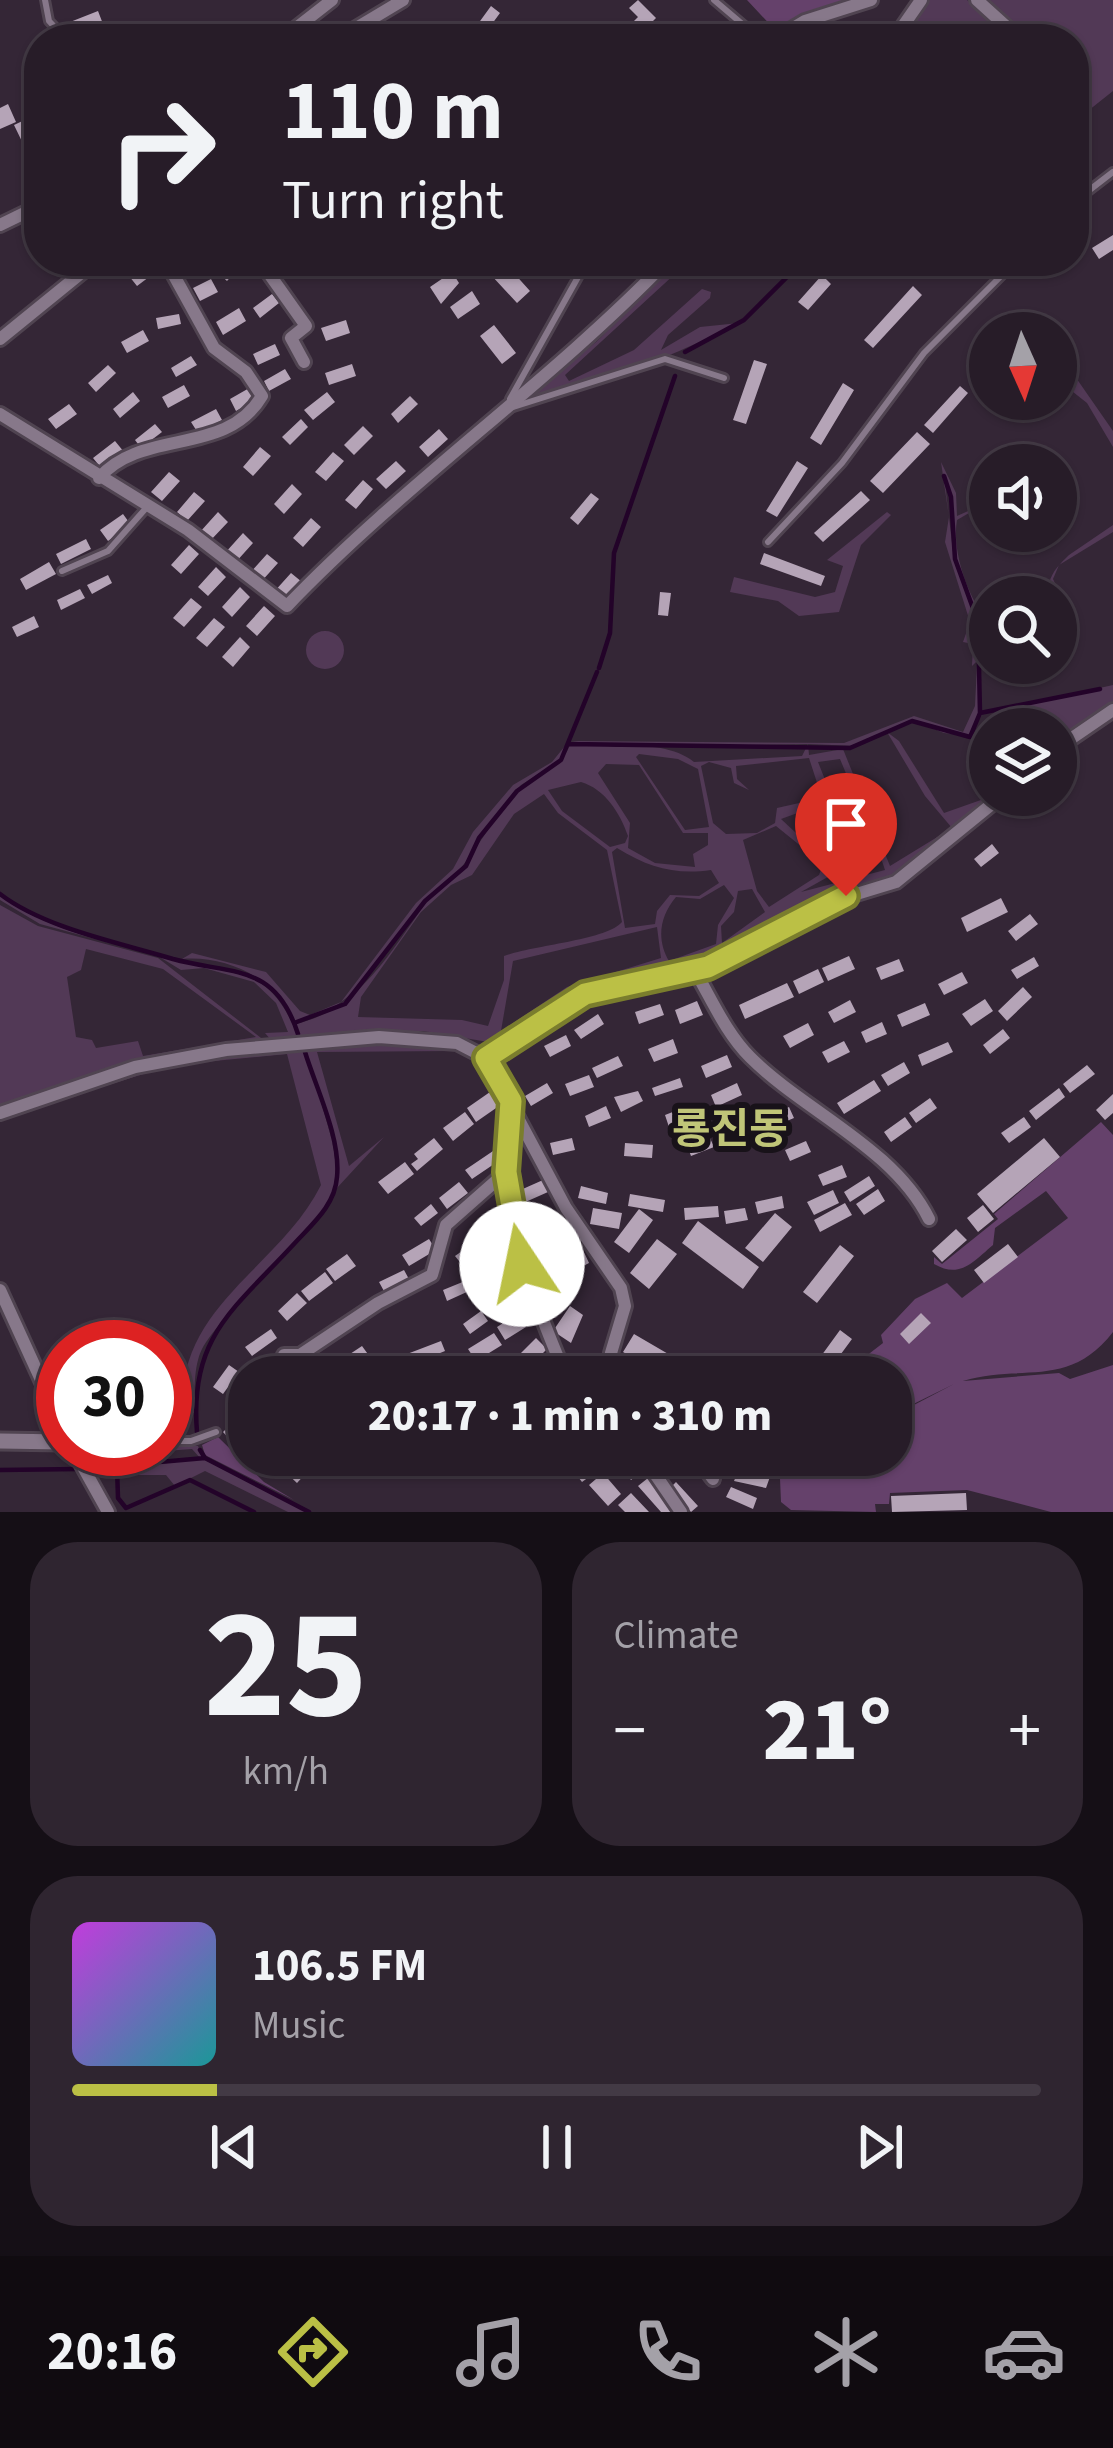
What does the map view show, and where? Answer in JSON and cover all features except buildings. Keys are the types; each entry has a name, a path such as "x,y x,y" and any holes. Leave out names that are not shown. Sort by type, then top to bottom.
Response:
{"street":[{"path":"301,24 332,0"},
{"path":"363,24 403,0"},
{"path":"800,24 871,0"},
{"path":"977,0 1003,24"},
{"path":"0,339 78,276"},
{"path":"99,478 136,451 206,437 248,413 262,396 246,372 214,348 174,276"},
{"path":"271,276 306,326 291,338 304,362"},
{"path":"0,414 188,530 287,605 651,276"},
{"path":"1077,734 1113,710"},
{"path":"486,1058 585,994 720,962 827,903 896,882 977,816"},
{"path":"695,970 734,1041 874,1156 929,1219"},
{"path":"0,1113 135,1067 226,1049 379,1037 457,1043 486,1058 566,1208 621,1288 625,1306 612,1356"},
{"path":"511,1101 506,1172 530,1296 557,1356"},
{"path":"284,1355 300,1355 378,1303 432,1276 446,1226 506,1172"},
{"path":"0,1290 36,1369"},
{"path":"0,1441 36,1442"},
{"path":"89,1476 108,1512"},
{"path":"656,1476 681,1512"}],"lane":[{"path":"714,0 742,24"},
{"path":"1089,190 1113,172"},
{"path":"507,408 579,276"},
{"path":"768,542 842,463 924,353 1001,276"},
{"path":"507,408 545,401 665,358 724,378"},
{"path":"62,571 108,551 147,507"},
{"path":"192,1441 216,1432"}],"shaded area":[{"path":"747,0 854,0 796,24 770,24"},
{"path":"930,0 967,0 996,24 912,24"},
{"path":"987,0 1113,0 1113,91 1089,110 1089,24 1012,24"},
{"path":"664,276 673,276 565,375 569,381 634,350 702,289 711,292 710,298 668,335 661,350 700,327 739,323 603,380 524,400 596,342"},
{"path":"1077,379 1113,431 1113,447 1087,403 1077,395"},
{"path":"941,462 956,493 957,516 969,511 957,520 956,543 969,595 956,559 952,496 944,475 949,515"},
{"path":"887,512 891,515 861,545 839,612 799,616 778,601 730,592 734,577 815,597 835,592 843,566 827,560"},
{"path":"949,517 969,619 945,542"},
{"path":"1113,525 1113,532 1060,565"},
{"path":"325,631 339,636 344,650 339,664 325,669 311,664 306,650 311,636"},
{"path":"976,684 979,684 981,705 974,708"},
{"path":"1113,685 1113,702 1077,727 1077,708 1028,708 1028,704"},
{"path":"914,716 963,732 969,719 969,736 944,733 912,720 856,746 808,744 809,755 843,749 890,866 952,828 925,796 887,732 899,741 944,813 969,804 969,816 899,873 816,901 717,959 582,990 494,1043 423,1031 271,1040 265,1033 288,1032 276,1003 254,982 204,968 181,970 138,950 232,972 261,984 286,1011 297,1034 295,1024 339,1005 373,974 431,896 341,1002 416,903 453,869 473,832 513,785 552,762 569,741 560,760 570,745 605,746 571,741 844,743","holes":["808,744 802,756 694,762 647,747","636,757 678,759 698,769 709,827 685,830","809,758 821,795 817,799 777,808 775,823 757,833 726,834 713,823 701,766 709,762 731,768 734,783 749,790 737,779 736,766","840,759 870,831 849,840 818,762","560,760 508,802 469,858 479,838 521,785","606,764 639,765 683,833 708,833 708,845 693,854 695,867 655,863 628,848 630,823 598,773","581,782 604,796 616,811 628,836 625,843 610,847 562,811 548,790","544,794 558,813 607,850 622,922 601,933 504,956 504,980 488,1026 462,1020 358,1017 361,997 421,912 451,885 472,875 514,814","825,803 848,857 829,870 824,859 781,819","776,826 823,864 819,875 769,907 757,891 743,840","873,834 885,870 801,892 851,864 850,845","617,848 640,861 686,871 711,870 719,883 699,896 670,895 657,911 655,924 625,928 612,852","724,885 734,898 718,925 716,944 669,961 661,936 663,920 676,897 700,899","752,889 765,912 722,943 721,926 734,912 738,891","657,927 661,958 567,987 501,1031 513,961"]},
{"path":"0,895 39,918 104,941 40,924 0,900"},
{"path":"0,905 38,926 158,958 265,1041 194,1050 0,1107","holes":["86,949 163,969 256,1037 143,1056 138,1041 96,1048 92,1040 76,1037 67,977 81,970"]},
{"path":"192,953 266,972 300,1011 310,1015 341,1002 295,1022 276,993 249,973 216,961 182,959"},
{"path":"401,1043 453,1051 317,1052 349,1166 384,1137 336,1189 335,1151 306,1049"},
{"path":"302,1048 333,1143 336,1174 319,1216 202,1349 194,1413 192,1355 197,1341 235,1288 303,1214 321,1185 287,1054 172,1065 0,1119 103,1081 198,1057"},
{"path":"1101,1122 1113,1135 1113,1332 1079,1362 1061,1368 963,1381 1059,1373 1070,1379 1113,1365 1113,1512 1051,1512 967,1490 890,1493 889,1504 875,1504 876,1512 791,1510 781,1502 780,1476 912,1476 912,1406 954,1384 912,1405 912,1356 866,1356 883,1343 881,1335 915,1299 947,1283 962,1298 1068,1218 1046,1191 995,1228 993,1245 972,1262 951,1270 934,1264 934,1257 942,1264 998,1219 994,1214"},
{"path":"218,1437 228,1447 228,1467 205,1455 202,1445"},
{"path":"192,1446 198,1446 203,1459 228,1476 307,1512 288,1512 205,1471 175,1486 167,1476 192,1476 192,1460 201,1459"},
{"path":"247,1476 258,1476 294,1500"}],"waterway":[{"path":"685,352 744,320 788,276"},
{"path":"599,668 610,633 614,553 675,376"},
{"path":"944,476 951,497 955,559 978,622 980,708"},
{"path":"294,1023 345,1004 425,901 466,866 479,838 517,791 561,760 597,672"},
{"path":"569,744 850,748 912,721 970,737 980,713 1100,689"},
{"path":"0,894 38,916 83,933 264,983 277,994 298,1034"},
{"path":"197,1432 196,1399 208,1348 235,1307 321,1214 335,1187 335,1146 305,1052"},
{"path":"192,1459 205,1458 200,1450"},
{"path":"205,1458 309,1512"},
{"path":"0,1470 36,1470"},
{"path":"117,1476 118,1498 126,1508 190,1480 254,1512"}],"district":[{"name":"룡진동","path":"730,1130"}],"route":[{"path":"522,1264 506,1172 511,1101 486,1058 585,994 708,967 846,896"}]}
